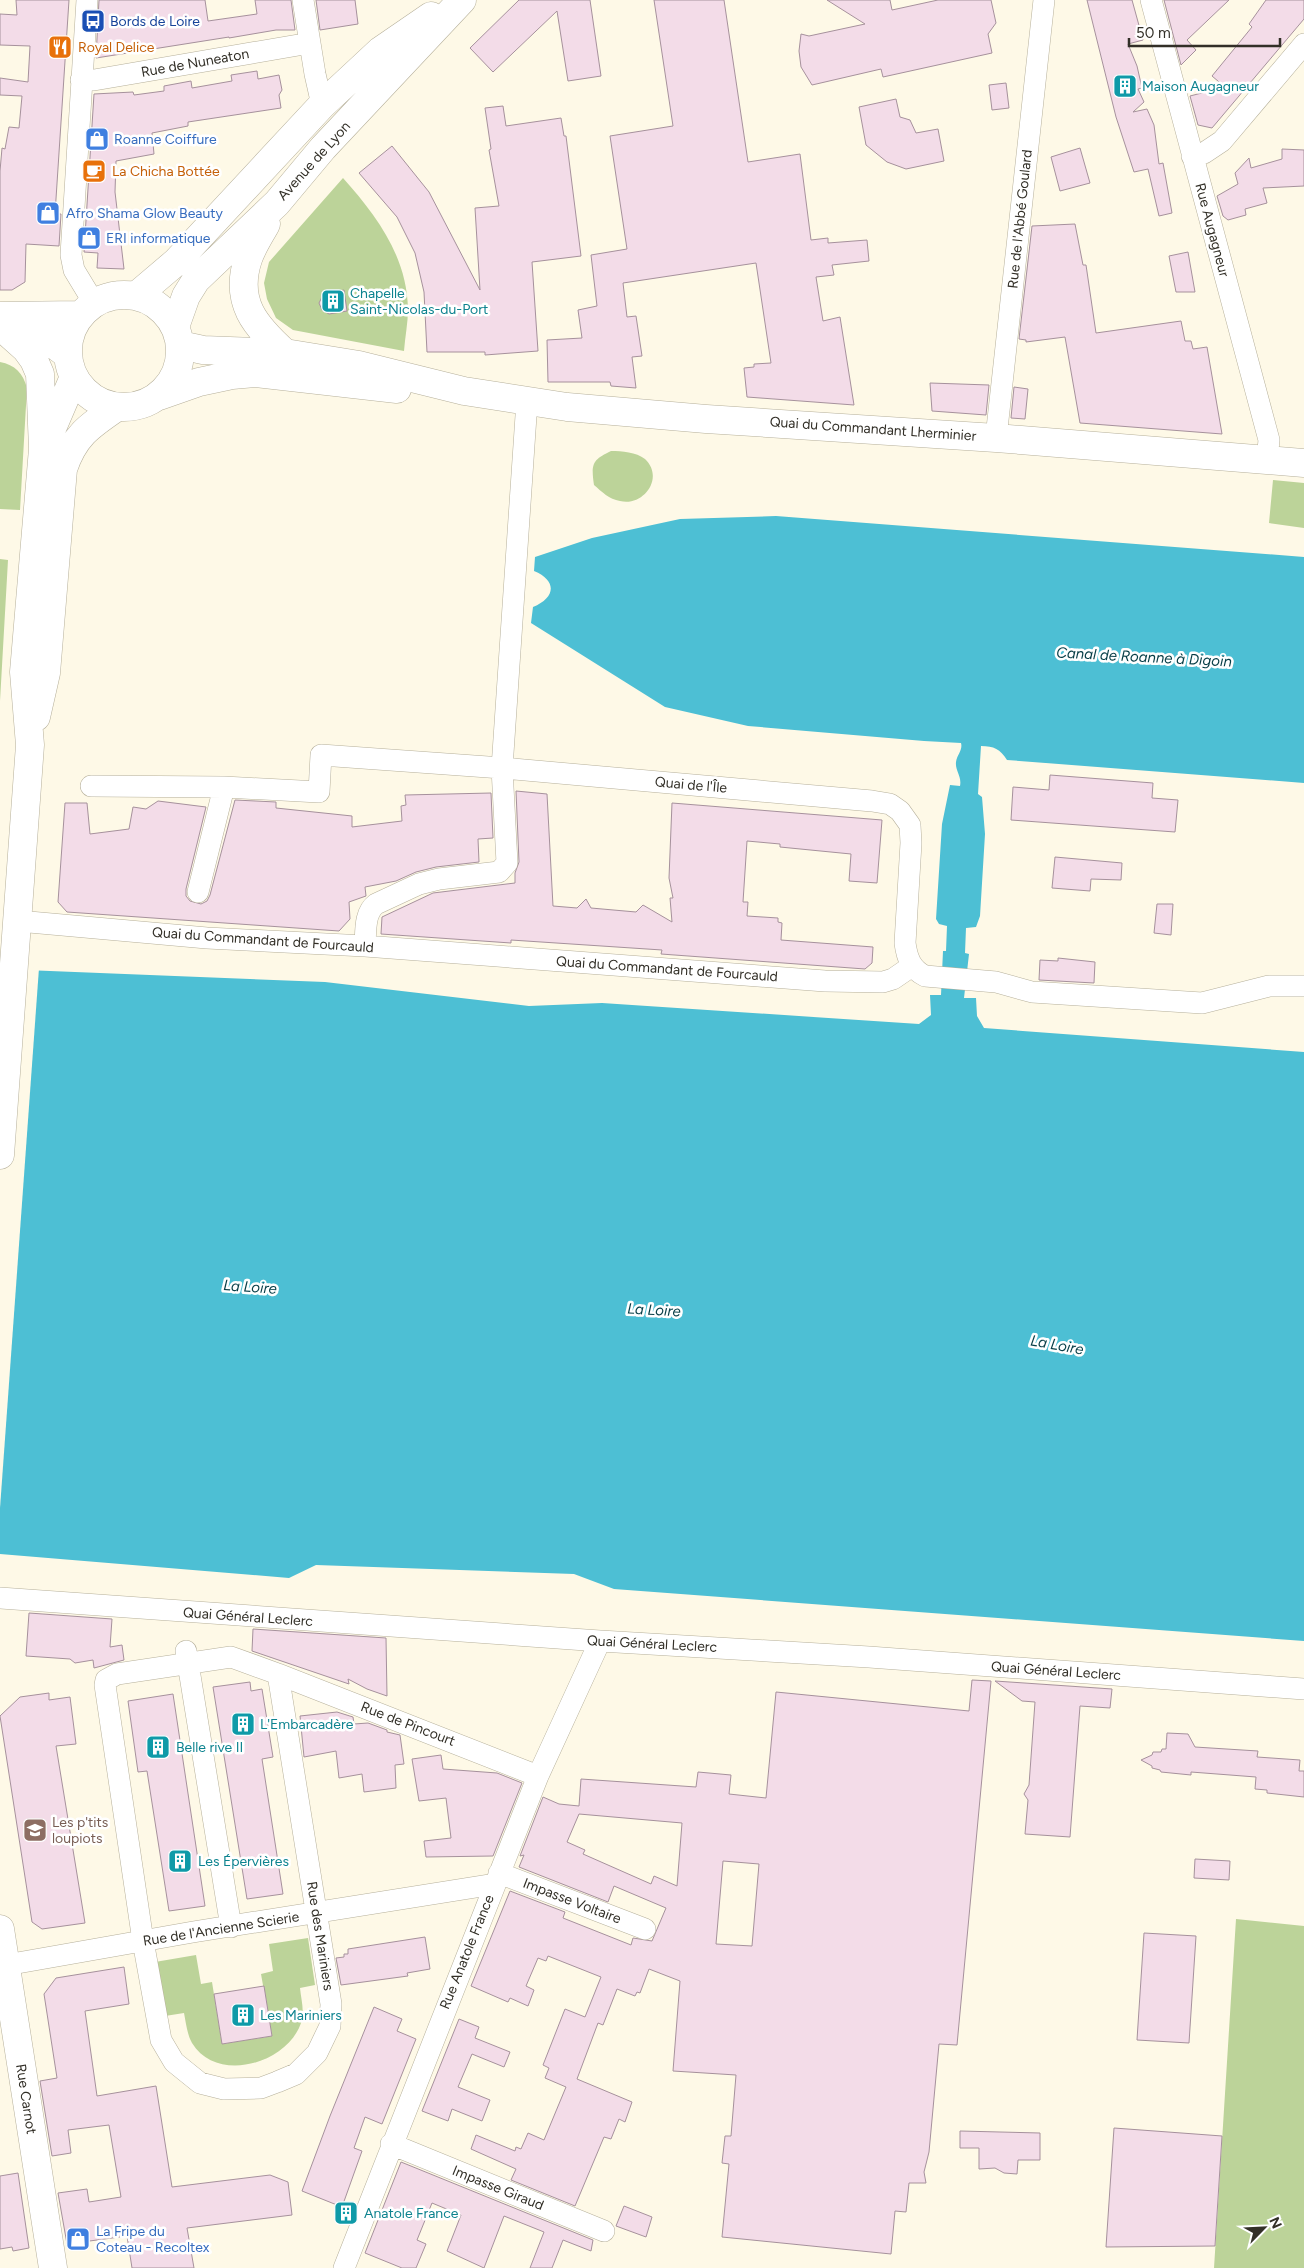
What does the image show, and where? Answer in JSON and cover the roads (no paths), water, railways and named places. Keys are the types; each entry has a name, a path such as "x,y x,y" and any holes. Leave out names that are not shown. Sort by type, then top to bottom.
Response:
{"main road":[{"path":"136,296 176,262 322,105 380,51 419,25 451,0"},
{"name":"Avenue de Lyon","path":"178,336 186,296 196,280 277,203 323,148 462,0"},
{"path":"277,203 249,257 244,283 246,302 252,319 262,332 285,353"},
{"path":"118,295 136,296 152,302 161,309 178,336 180,360 169,386 158,396 139,406 117,407 104,404 92,398 71,366 36,331 1,320 88,309 118,295"},
{"path":"43,449 71,366 69,341 73,327 88,309"},
{"path":"0,1155 30,745 24,672 43,580 47,520 40,374 34,360 26,349 8,333 1,320"},
{"name":"Quai du Commandant Lherminier","path":"178,336 203,350 285,353 359,365 443,386 567,407 996,438 1304,463"},
{"name":"Quai du Commandant Lherminier","path":"158,396 199,382 256,372 402,390 443,386"},
{"path":"47,520 73,443 90,424 117,407"},
{"name":"Rue Carnot","path":"0,1929 53,2268"}],"street":[{"path":"87,0 71,255 74,270 88,309"},
{"path":"304,0 322,105"},
{"name":"Rue de l'Abbé Goulard","path":"996,438 1044,0"},
{"name":"Rue Augagneur","path":"1150,0 1269,440 1267,460"},
{"name":"Rue de Nuneaton","path":"81,80 94,80 310,43"},
{"path":"1192,156 1204,152 1222,141 1304,44"},
{"path":"365,946 368,914 376,904 419,884 439,879 499,872 507,864 502,768 527,400"},
{"name":"Quai de l'Île","path":"224,787 319,792 321,755 502,768 890,804 900,811 910,825 911,842 905,942 907,955 912,966"},
{"path":"91,786 224,787 198,892"},
{"name":"Quai du Commandant de Fourcauld","path":"18,921 207,938 365,946 826,981 882,982 894,979 912,966"},
{"path":"912,966 916,972 925,976 996,982 1032,992 1202,1003 1269,986 1304,986"},
{"name":"Quai Général Leclerc","path":"0,1598 181,1619 870,1657 1304,1689"},
{"name":"Rue Anatole France","path":"344,2268 391,2144 538,1776 600,1641"},
{"path":"187,1657 231,1927"},
{"name":"Rue des Mariniers","path":"187,1657 231,1657 278,1674 331,2004 330,2026 317,2053 296,2074 261,2088 224,2089 200,2083 174,2062 162,2040 142,1941 105,1685 106,1680 117,1674 187,1657"},
{"name":"Rue de Pincourt","path":"278,1674 538,1776"},
{"name":"Rue de l'Ancienne Scierie","path":"6,1965 194,1932 316,1914 497,1878"},
{"name":"Impasse Voltaire","path":"497,1878 645,1929"},
{"name":"Impasse Giraud","path":"391,2144 604,2231"}],"water":[{"path":"776,516 1304,557 1304,783 1007,760 996,749 981,746 978,794 982,797 985,834 980,916 976,927 966,928 965,953 969,954 964,998 976,998 977,1016 984,1028 1304,1052 1304,1641 614,1589 574,1574 316,1565 289,1578 0,1554 0,969 325,982 529,1006 602,1003 919,1024 931,1015 930,995 941,995 943,951 946,951 947,926 939,924 936,919 942,824 950,785 960,786 956,762 961,743 748,726 665,707 531,623 533,607 546,599 551,589 547,580 534,571 535,557 592,538 680,519"}],"place":[{"name":"Bords de Loire","path":"93,21"},
{"name":"Royal Delice","path":"60,47"},
{"name":"Maison Augagneur","path":"1125,86"},
{"name":"Roanne Coiffure","path":"97,139"},
{"name":"La Chicha Bottée","path":"94,171"},
{"name":"Afro Shama Glow Beauty","path":"48,213"},
{"name":"ERI informatique","path":"89,238"},
{"name":"Chapelle Saint-Nicolas-du-Port","path":"333,301"},
{"name":"L'Embarcadère","path":"243,1724"},
{"name":"Belle rive II","path":"158,1747"},
{"name":"Les p'tits loupiots","path":"35,1830"},
{"name":"Les Épervières","path":"180,1861"},
{"name":"Les Mariniers","path":"243,2015"},
{"name":"Anatole France","path":"346,2213"},
{"name":"La Fripe du Coteau - Recoltex","path":"78,2239"}],"water label":[{"name":"Canal de Roanne à Digoin","path":"1144,657"},
{"name":"La Loire","path":"250,1287"},
{"name":"La Loire","path":"654,1310"},
{"name":"La Loire","path":"1057,1345"}]}
